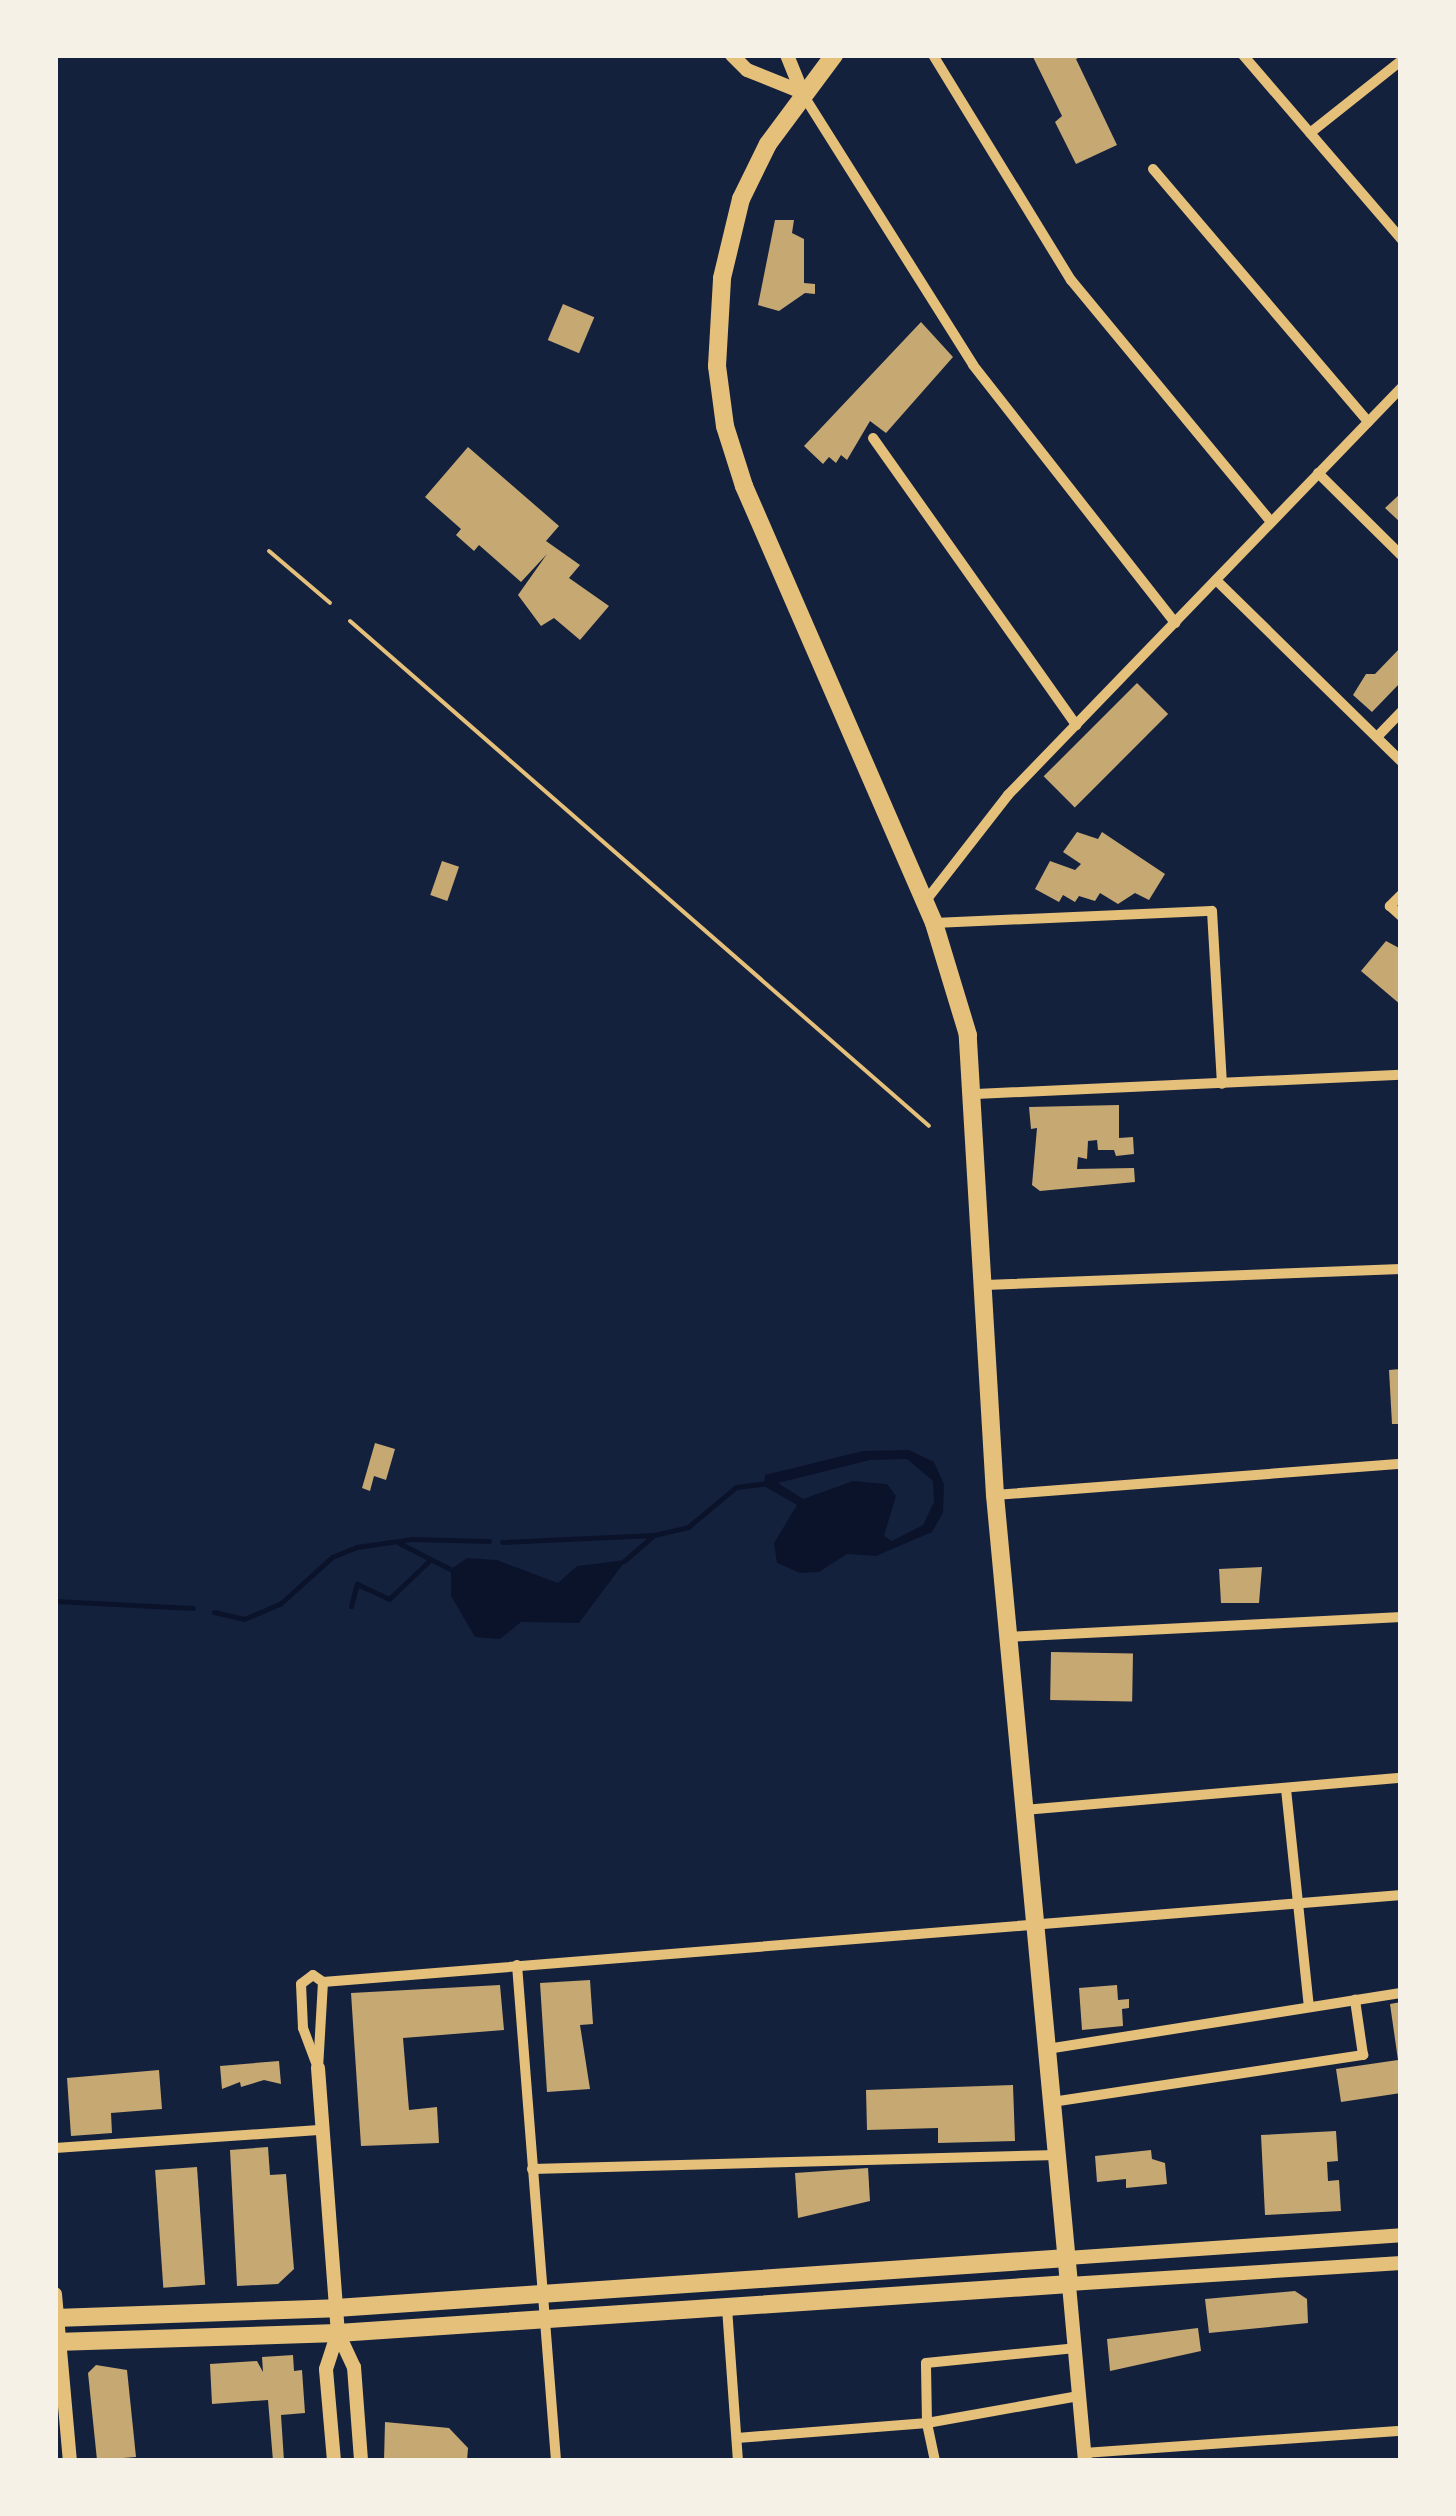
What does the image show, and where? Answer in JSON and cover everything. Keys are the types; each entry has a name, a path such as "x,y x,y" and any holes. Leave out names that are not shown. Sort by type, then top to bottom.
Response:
{"main road":[{"path":"57,2342 338,2334 1069,2284 995,1496 976,1094 954,980 934,923 744,486 725,426 717,366 727,247 741,199 802,92 834,55"},
{"path":"56,2318 336,2308 1067,2258"}],"street":[{"path":"732,55 746,70 802,92"},
{"path":"787,55 802,92 972,365 1174,623"},
{"path":"933,55 1070,280 1271,522"},
{"path":"1244,55 1401,239"},
{"path":"1310,133 1401,61"},
{"path":"1153,169 1368,422"},
{"path":"924,903 1008,795 1401,388"},
{"path":"873,438 1076,725"},
{"path":"1318,473 1401,554"},
{"path":"1216,580 1401,760"},
{"path":"1377,737 1401,712"},
{"path":"1401,895 1390,906 1401,916"},
{"path":"934,923 1212,912 1222,1084"},
{"path":"976,1094 1401,1076"},
{"path":"985,1285 1401,1269"},
{"path":"995,1496 1401,1464"},
{"path":"1008,1638 1401,1617"},
{"path":"1024,1810 1401,1778"},
{"path":"1286,1789 1309,2007"},
{"path":"318,2068 303,2028 300,1984 312,1975 323,1982 1401,1895"},
{"path":"518,1965 556,2461"},
{"path":"323,1982 318,2068 338,2334 354,2367 361,2461"},
{"path":"1047,2048 1401,1993"},
{"path":"1052,2102 1363,2054 1355,2000"},
{"path":"55,2148 322,2130"},
{"path":"532,2170 1056,2155"},
{"path":"1067,2258 1401,2235"},
{"path":"1401,2262 1069,2284 1085,2457 1401,2432"},
{"path":"55,2294 65,2458"},
{"path":"727,2308 738,2461"},
{"path":"334,2461 326,2369 338,2334"},
{"path":"936,2461 927,2423 926,2362 1074,2348"},
{"path":"736,2438 927,2423 1079,2396"}],"path":[{"path":"269,551 330,603"},
{"path":"350,621 929,1126"}],"water":[{"path":"909,1450 934,1462 944,1484 943,1513 932,1532 876,1556 847,1554 819,1572 800,1573 777,1563 774,1543 797,1505 764,1486 765,1475 863,1451","holes":["907,1459 933,1481 934,1502 923,1525 892,1541 884,1536 896,1496 887,1484 853,1481 803,1499 778,1483 870,1460"]},
{"path":"467,1558 497,1560 558,1583 577,1566 626,1560 579,1623 521,1622 500,1639 475,1637 451,1596 451,1569"}],"building":[{"path":"1032,55 1084,55 1076,59 1117,145 1076,164 1055,122 1062,116"},
{"path":"775,220 794,220 792,233 804,239 804,283 815,284 815,294 805,293 779,311 758,305"},
{"path":"563,304 594,317 579,353 548,340"},
{"path":"921,322 953,357 886,433 870,421 847,460 841,455 836,463 829,457 823,464 804,446"},
{"path":"468,447 559,526 546,541 580,565 569,578 609,606 580,640 554,618 541,626 518,595 547,554 521,582 479,545 474,551 456,535 461,529 425,497"},
{"path":"1401,493 1401,523 1385,508"},
{"path":"1401,647 1401,682 1372,712 1353,695 1366,674 1375,674"},
{"path":"1137,683 1168,714 1075,807 1044,776"},
{"path":"1077,832 1098,839 1102,832 1165,874 1149,900 1135,893 1118,904 1100,893 1095,901 1079,896 1075,902 1063,895 1059,902 1035,889 1050,861 1075,870 1081,864 1063,852"},
{"path":"442,861 459,867 447,901 430,895"},
{"path":"1386,941 1401,949 1401,1005 1361,971"},
{"path":"1119,1105 1119,1138 1133,1137 1134,1154 1116,1156 1114,1150 1098,1150 1097,1140 1088,1141 1087,1159 1078,1157 1077,1169 1134,1168 1135,1182 1040,1191 1032,1185 1037,1128 1031,1129 1029,1107"},
{"path":"1401,1369 1401,1424 1392,1424 1389,1370"},
{"path":"375,1443 395,1449 386,1480 374,1476 370,1491 362,1488"},
{"path":"1262,1567 1259,1603 1221,1603 1219,1569"},
{"path":"1051,1652 1133,1653 1132,1701 1050,1700"},
{"path":"590,1980 593,2024 580,2025 590,2089 547,2092 540,1983"},
{"path":"500,1985 504,2030 403,2038 409,2110 437,2107 439,2143 361,2146 351,1993"},
{"path":"1117,1985 1118,2000 1129,1999 1129,2008 1122,2009 1123,2026 1082,2030 1079,1988"},
{"path":"1401,2002 1401,2093 1341,2102 1336,2069 1398,2060 1390,2004"},
{"path":"279,2061 281,2084 264,2080 241,2087 240,2082 222,2089 220,2066"},
{"path":"159,2070 162,2109 111,2113 112,2133 71,2136 67,2078"},
{"path":"1013,2085 1015,2141 938,2143 938,2128 867,2130 866,2090"},
{"path":"1336,2131 1338,2161 1327,2162 1328,2181 1339,2180 1341,2211 1265,2215 1261,2135"},
{"path":"268,2147 270,2175 286,2174 294,2269 278,2284 237,2286 230,2150"},
{"path":"1151,2150 1152,2159 1165,2163 1167,2184 1126,2188 1126,2179 1097,2182 1095,2156"},
{"path":"197,2167 205,2285 163,2288 155,2170"},
{"path":"868,2168 870,2201 798,2218 795,2173"},
{"path":"1295,2291 1307,2299 1308,2323 1209,2333 1205,2299"},
{"path":"1198,2328 1201,2351 1110,2371 1107,2339"},
{"path":"293,2355 294,2371 302,2370 305,2413 281,2415 284,2461 273,2461 268,2400 212,2404 210,2364 257,2361 263,2372 262,2357"},
{"path":"96,2365 127,2370 136,2457 97,2460 88,2373"},
{"path":"385,2422 449,2428 468,2448 467,2461 384,2461"}],"waterway":[{"path":"502,1542 654,1535 688,1527 736,1487 771,1483"},
{"path":"624,1561 653,1536"},
{"path":"214,1612 244,1619 280,1604 332,1557 357,1547 411,1539 489,1541"},
{"path":"399,1543 456,1572"},
{"path":"351,1606 357,1584 389,1599 430,1560"},
{"path":"55,1601 193,1608"}]}
